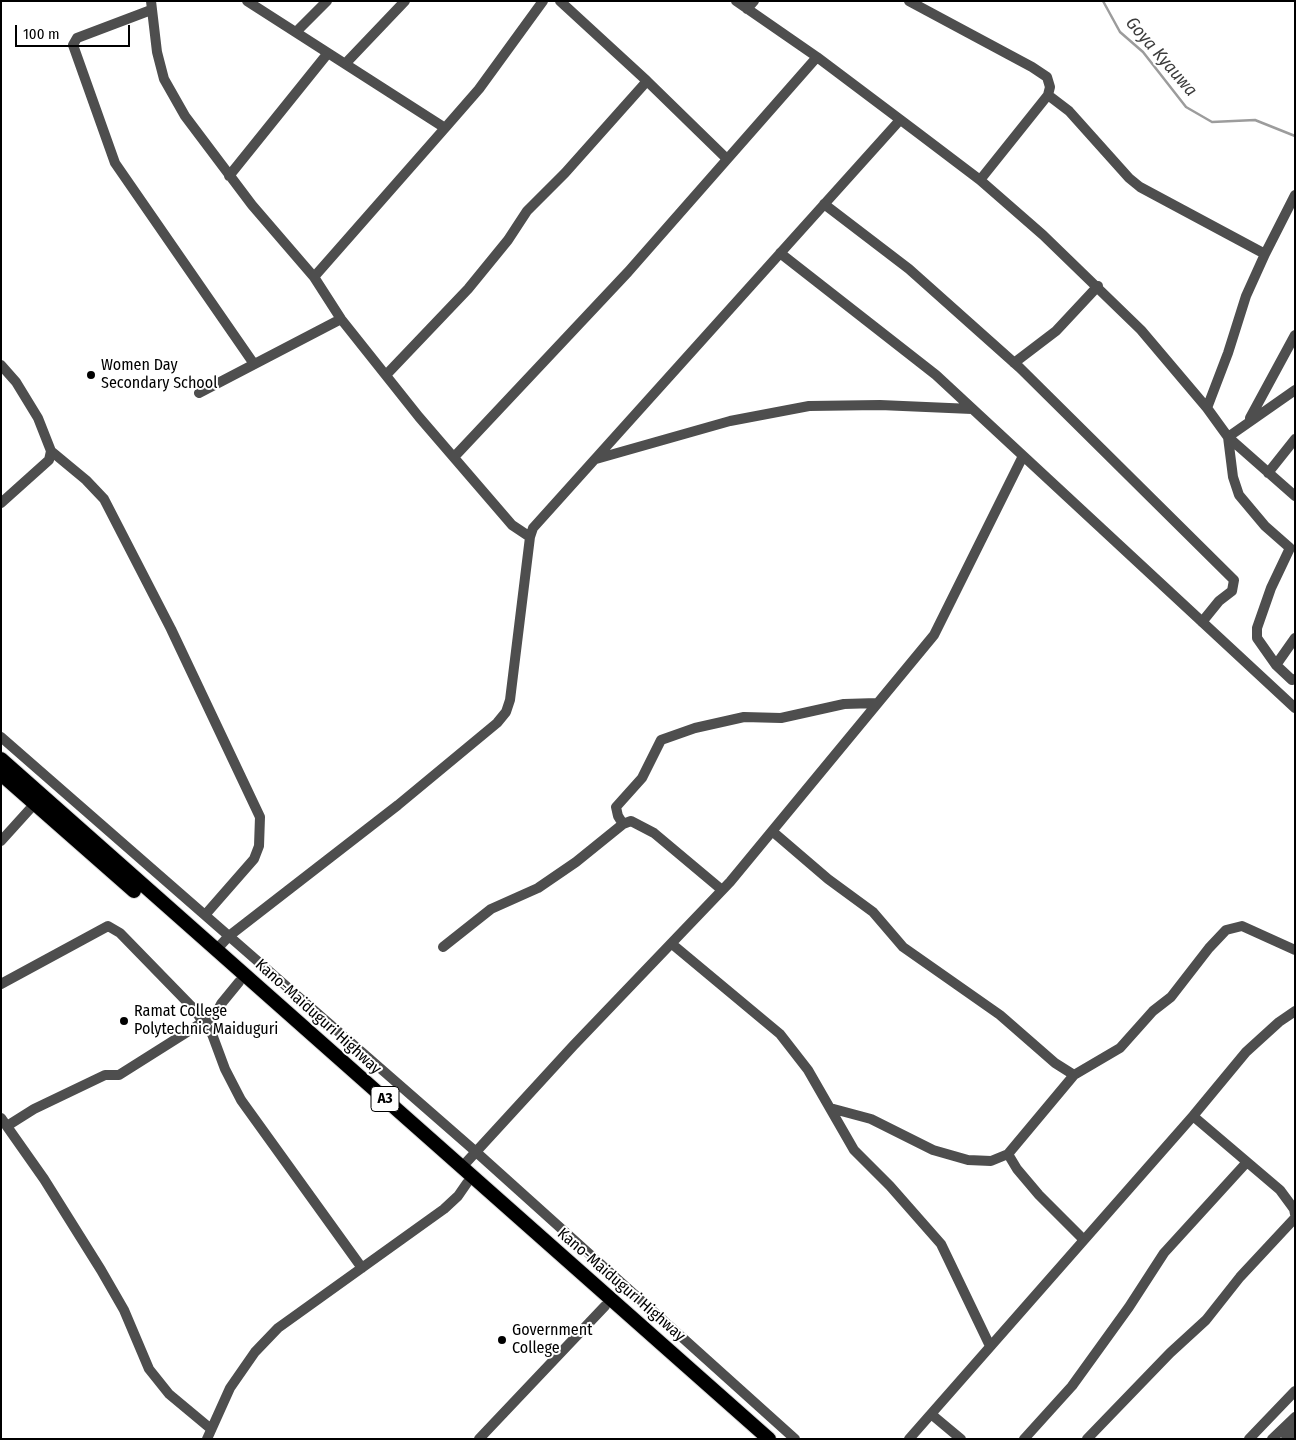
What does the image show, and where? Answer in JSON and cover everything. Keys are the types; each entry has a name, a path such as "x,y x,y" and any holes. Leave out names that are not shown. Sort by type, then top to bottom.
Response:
{"highway":[{"name":"Kano-Maiduguri Highway","path":"1,759 39,800 239,982 756,1439"},
{"name":"Kano-Maiduguri Highway","path":"1,774 39,800 216,950 769,1439"}],"street":[{"path":"247,1 445,128"},
{"path":"296,32 327,1"},
{"path":"345,64 405,1"},
{"path":"314,277 479,89 543,1"},
{"path":"560,1 648,81 727,159"},
{"path":"736,1 750,5 980,180 1098,286 1141,330 1207,408 1228,437 1295,496"},
{"path":"909,1 1032,67 1047,78 1050,87 1048,95 980,180"},
{"path":"254,364 115,164 73,45 77,38 151,6 157,52 164,79 185,116 229,176 314,277 341,319 386,375 512,525 530,537"},
{"path":"229,176 328,53"},
{"path":"455,456 628,272 817,57"},
{"path":"386,375 468,289 508,240 527,211 564,174 648,81"},
{"path":"1048,95 1069,110 1129,178 1140,187 1264,254"},
{"path":"216,950 229,936 398,805 497,723 506,712 510,700 530,537 533,528 900,120"},
{"path":"1207,408 1228,353 1246,296 1264,254 1295,194"},
{"path":"824,204 909,269 1014,363 1234,580 1232,591 1219,601 1202,622"},
{"path":"780,253 936,375 1295,708"},
{"path":"1014,363 1056,331 1098,286"},
{"path":"199,393 341,319"},
{"path":"1248,421 1295,334"},
{"path":"1,365 16,382 38,418 51,451 86,480 104,499 171,629 260,817 259,846 254,859 205,915"},
{"path":"1228,437 1248,421 1295,390"},
{"path":"596,459 730,421 809,406 880,405 972,409"},
{"path":"1228,437 1233,477 1239,495 1265,526 1290,548 1271,588 1257,628 1257,638 1276,665 1293,679 1280,694"},
{"path":"1268,473 1295,439"},
{"path":"1,503 49,460 51,451"},
{"path":"462,1167 572,1046 722,890 934,635 1023,456"},
{"path":"1276,665 1295,638"},
{"path":"623,824 618,816 616,807 642,778 661,740 688,730 744,717 781,718 844,704 878,703"},
{"path":"1,737 475,1151 747,1394 794,1439"},
{"path":"1,841 39,800"},
{"path":"443,947 491,909 538,888 576,862 623,824 631,821 647,828 722,890"},
{"path":"772,831 828,879 873,912 903,947 1000,1015 1055,1063 1074,1076"},
{"path":"1,984 108,926 126,940 194,1009 212,1034 241,1100 362,1268"},
{"path":"830,1108 871,1119 933,1150 968,1160 991,1161 1008,1154 1074,1076 1120,1048 1154,1011 1171,997 1209,948 1226,930 1242,926 1295,950"},
{"path":"672,944 780,1034 808,1070 854,1150 890,1186 941,1244 990,1346"},
{"path":"239,982 221,1004 214,1017 119,1075 105,1075 4,1122 44,1179 101,1270 124,1310 149,1369 169,1394 209,1434 230,1388 255,1352 278,1328 444,1209 458,1196 467,1183"},
{"path":"909,1439 1193,1116 1246,1052 1279,1022 1295,1011"},
{"path":"1193,1116 1280,1190 1294,1209 1295,1214"},
{"path":"1008,1154 1017,1169 1039,1195 1083,1239"},
{"path":"1024,1439 1072,1386 1129,1307 1164,1253 1247,1162"},
{"path":"1087,1439 1163,1360 1206,1320 1240,1277 1295,1218"},
{"path":"479,1439 605,1306"},
{"path":"1249,1439 1295,1391"},
{"path":"931,1414 961,1439"},
{"path":"1272,1439 1295,1417"},
{"path":"1286,1439 1295,1430"}],"waterway":[{"name":"Goya Kyauwa","path":"1103,1 1120,32 1143,52 1186,107 1212,122 1255,120 1295,136"}],"place":[{"name":"Women Day Secondary School","path":"91,375"},
{"name":"Ramat College Polytechnic Maiduguri","path":"124,1021"},
{"name":"Government College","path":"502,1340"}]}
